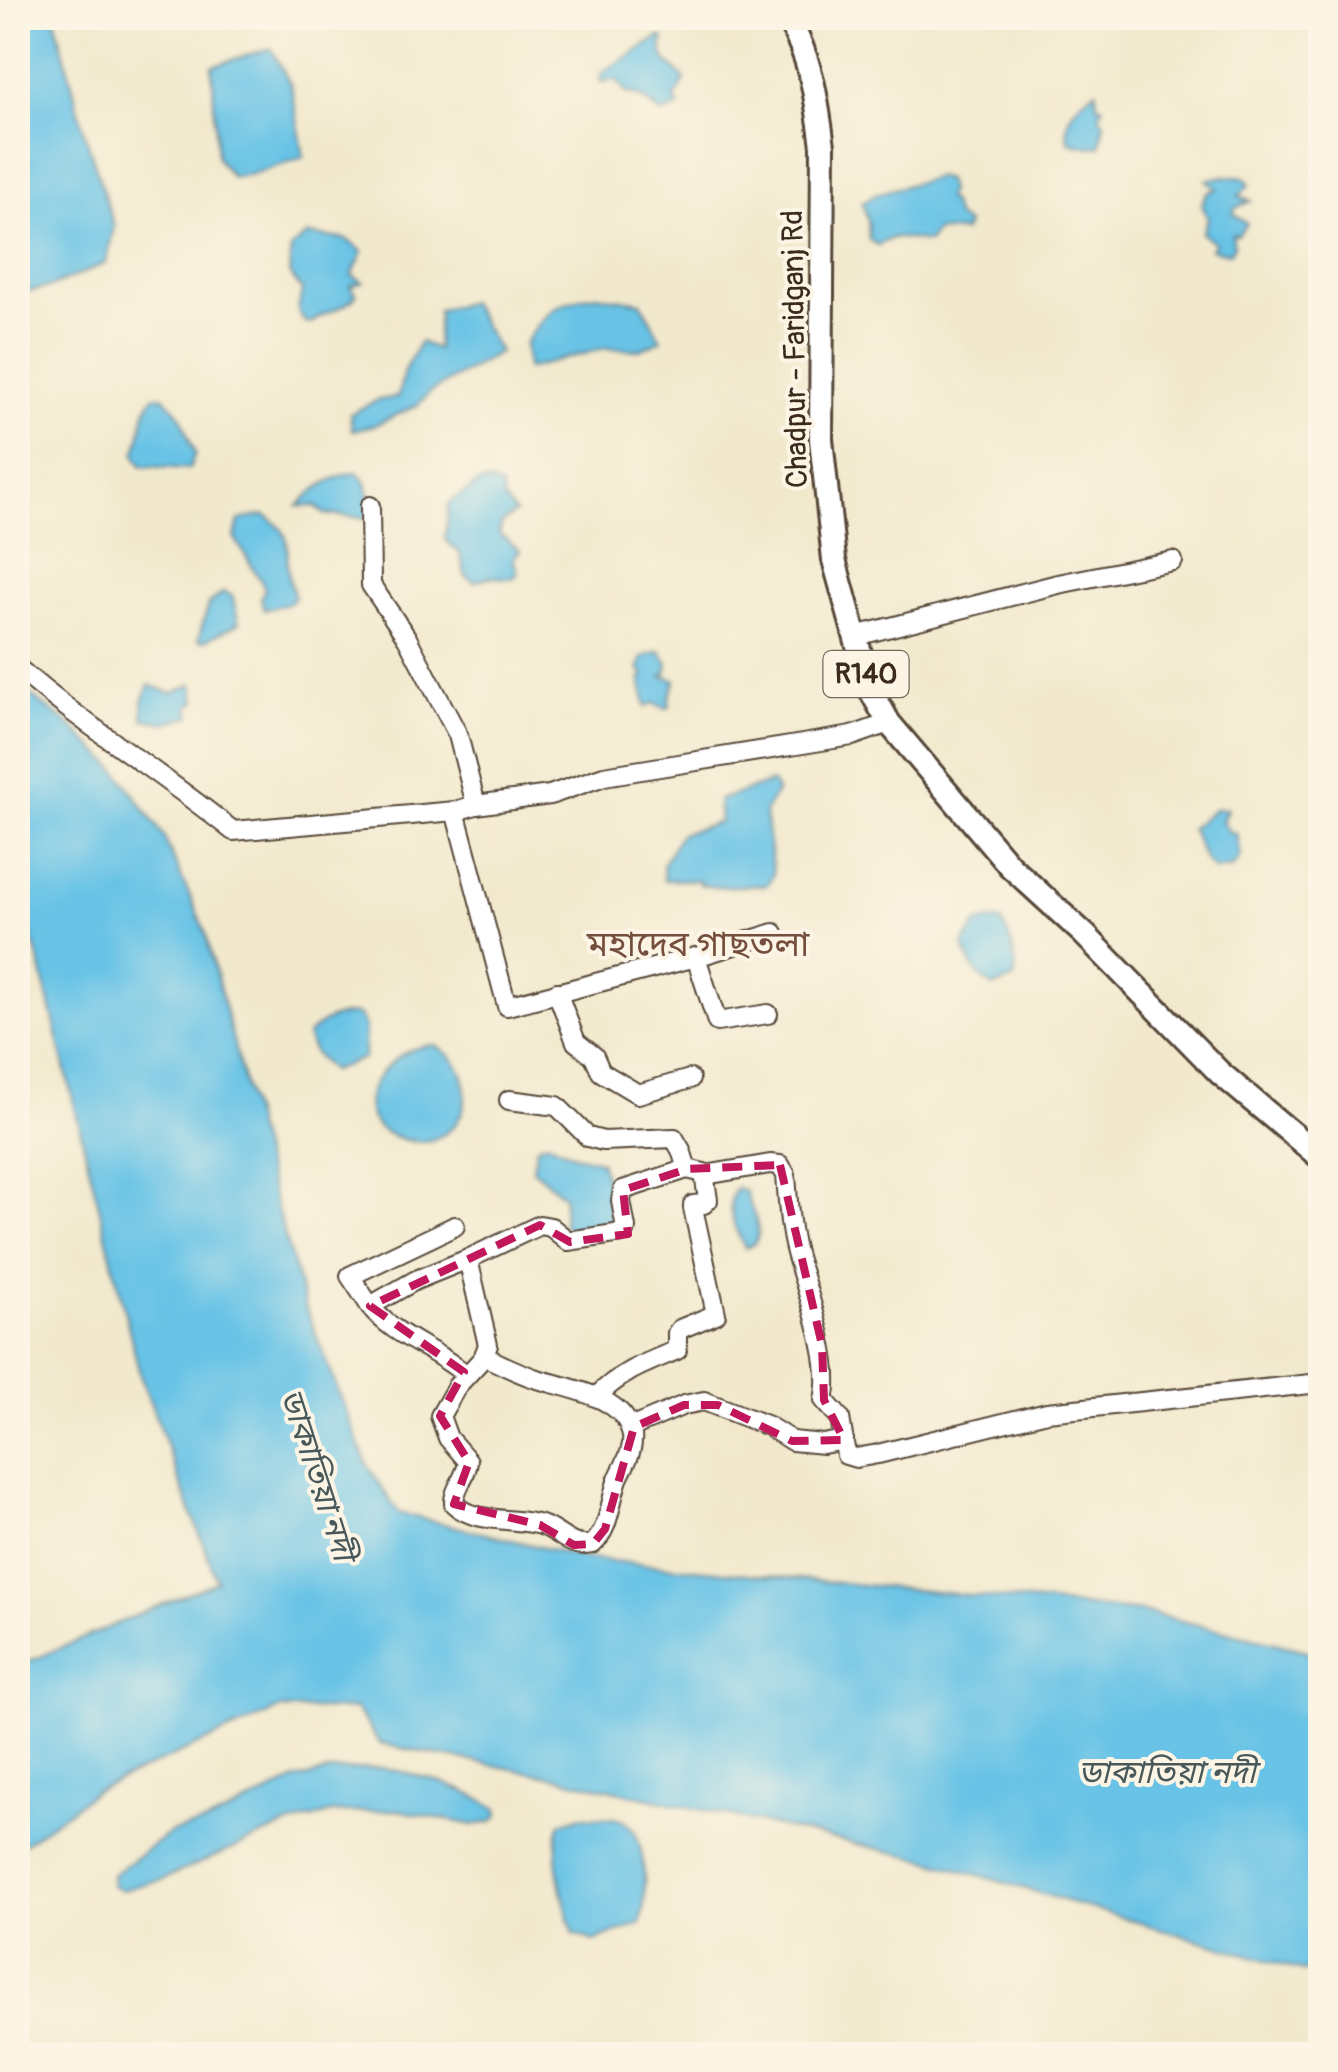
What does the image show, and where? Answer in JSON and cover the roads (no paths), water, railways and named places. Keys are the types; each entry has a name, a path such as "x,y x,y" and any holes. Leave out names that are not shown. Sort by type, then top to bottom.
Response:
{"main road":[{"name":"Chadpur - Faridganj Rd","path":"786,18 802,41 818,101 823,146 821,440 834,560 870,690 889,723 1010,866 1084,934 1220,1073 1320,1156"}],"street":[{"path":"370,506 370,585 407,638 458,736 476,804"},
{"path":"856,636 1058,584 1172,561"},
{"path":"18,668 106,740 184,791 233,831 455,811 476,804 550,795 604,776 852,736 889,723"},
{"path":"455,811 507,1006 696,958 774,932"},
{"path":"696,958 717,1022 768,1014"},
{"path":"557,992 576,1042 594,1056 605,1076 638,1094 690,1079"},
{"path":"509,1100 557,1106 588,1137 602,1142 674,1138 682,1150 686,1169"},
{"path":"705,1175 770,1164 780,1165 786,1174 793,1240 828,1378 824,1400 840,1418 846,1455 856,1458 1048,1412 1320,1383"},
{"path":"370,1306 416,1280 540,1225 551,1227 568,1241 622,1233 626,1228 623,1190 686,1169 700,1170 705,1175 708,1200 693,1208 716,1314 680,1329 677,1350 645,1360 613,1380 596,1397"},
{"path":"455,1226 350,1276 370,1306 400,1332 466,1375"},
{"path":"468,1259 488,1345 440,1416 448,1438 468,1461 454,1504 460,1510 540,1525 574,1545 593,1544 605,1529 617,1482 631,1450 630,1428 613,1408 596,1397 532,1378 484,1356"},
{"path":"630,1428 684,1405 704,1401 768,1426 792,1441 822,1444 844,1440"}],"water":[{"path":"18,18 55,18 114,226 106,263 52,286 18,294"},
{"path":"660,37 664,39 664,57 685,79 675,98 679,108 661,113 640,96 626,93 616,79 601,82 601,73"},
{"path":"271,48 291,86 304,157 232,177 217,158 212,66"},
{"path":"1096,90 1097,105 1103,107 1099,115 1104,122 1100,146 1069,142 1067,126 1072,112"},
{"path":"1224,176 1245,178 1250,184 1239,196 1251,201 1232,213 1247,224 1238,235 1232,234 1234,246 1229,253 1211,249 1215,243 1202,233 1208,218 1201,204 1207,193 1217,189 1207,180"},
{"path":"937,177 946,180 946,198 955,216 967,225 964,232 936,231 928,242 894,237 877,245 869,240 862,203 876,194"},
{"path":"308,235 346,239 363,252 352,275 363,282 350,286 356,295 312,323 305,322 298,311 302,290 289,273 291,248"},
{"path":"596,295 641,302 661,340 640,350 605,348 527,369 525,343 547,315 561,305"},
{"path":"470,302 499,352 430,392 418,405 375,425 352,430 350,414 378,400 398,397 404,371 420,342 437,349 438,310"},
{"path":"163,396 180,414 195,454 189,469 142,466 135,454 149,403 153,397"},
{"path":"357,472 365,481 372,504 366,518 324,514 316,506 298,506 324,484"},
{"path":"479,483 501,486 504,500 515,513 502,523 499,534 520,551 513,558 518,573 513,578 488,577 474,582 465,575 460,553 445,540 449,503"},
{"path":"265,515 284,534 288,575 295,597 289,603 264,610 261,598 265,588 235,538 239,520"},
{"path":"223,592 232,596 239,623 204,641 198,640 209,604"},
{"path":"660,651 668,664 662,676 676,680 670,707 654,703 646,707 641,682 644,675 639,669 643,657"},
{"path":"193,684 196,701 189,706 191,716 165,723 143,719 143,700 149,685 172,693"},
{"name":"ডাকাতিয়া নদী","path":"18,686 69,724 117,770 163,835 205,931 306,1309 367,1464 398,1513 590,1559 1144,1612 1320,1654 1320,1976 924,1859 550,1776 380,1744 356,1709 279,1709 95,1791 18,1848 18,1666 217,1581 140,1375 37,952 18,898"},
{"path":"772,782 777,791 765,812 773,875 767,885 714,887 699,884 699,880 664,880 663,864 680,834 720,822 718,800"},
{"path":"1214,809 1227,809 1222,822 1230,833 1236,833 1240,856 1233,867 1216,870 1203,857 1190,829"},
{"path":"988,920 1002,922 1016,967 1014,979 994,987 974,969 964,943 977,924"},
{"path":"355,1014 365,1027 364,1058 331,1071 314,1053 307,1036 328,1020"},
{"path":"434,1045 453,1059 463,1077 466,1095 462,1113 452,1128 436,1138 417,1141 381,1130 369,1107 374,1084 400,1056"},
{"path":"547,1142 600,1161 616,1212 615,1223 569,1234 563,1224 564,1196 533,1169 537,1146"},
{"path":"736,1188 745,1191 757,1224 757,1239 745,1248 731,1209"},
{"path":"384,1768 457,1788 498,1809 499,1815 491,1822 474,1825 397,1810 331,1813 283,1827 166,1878 122,1890 112,1885 112,1875 170,1833 209,1822 296,1780 331,1771"},
{"path":"582,1816 617,1819 628,1824 639,1842 644,1871 640,1924 594,1941 574,1934 557,1862 561,1823"}],"district":[{"name":"মহাদেব গাছতলা","path":"698,945"}]}
